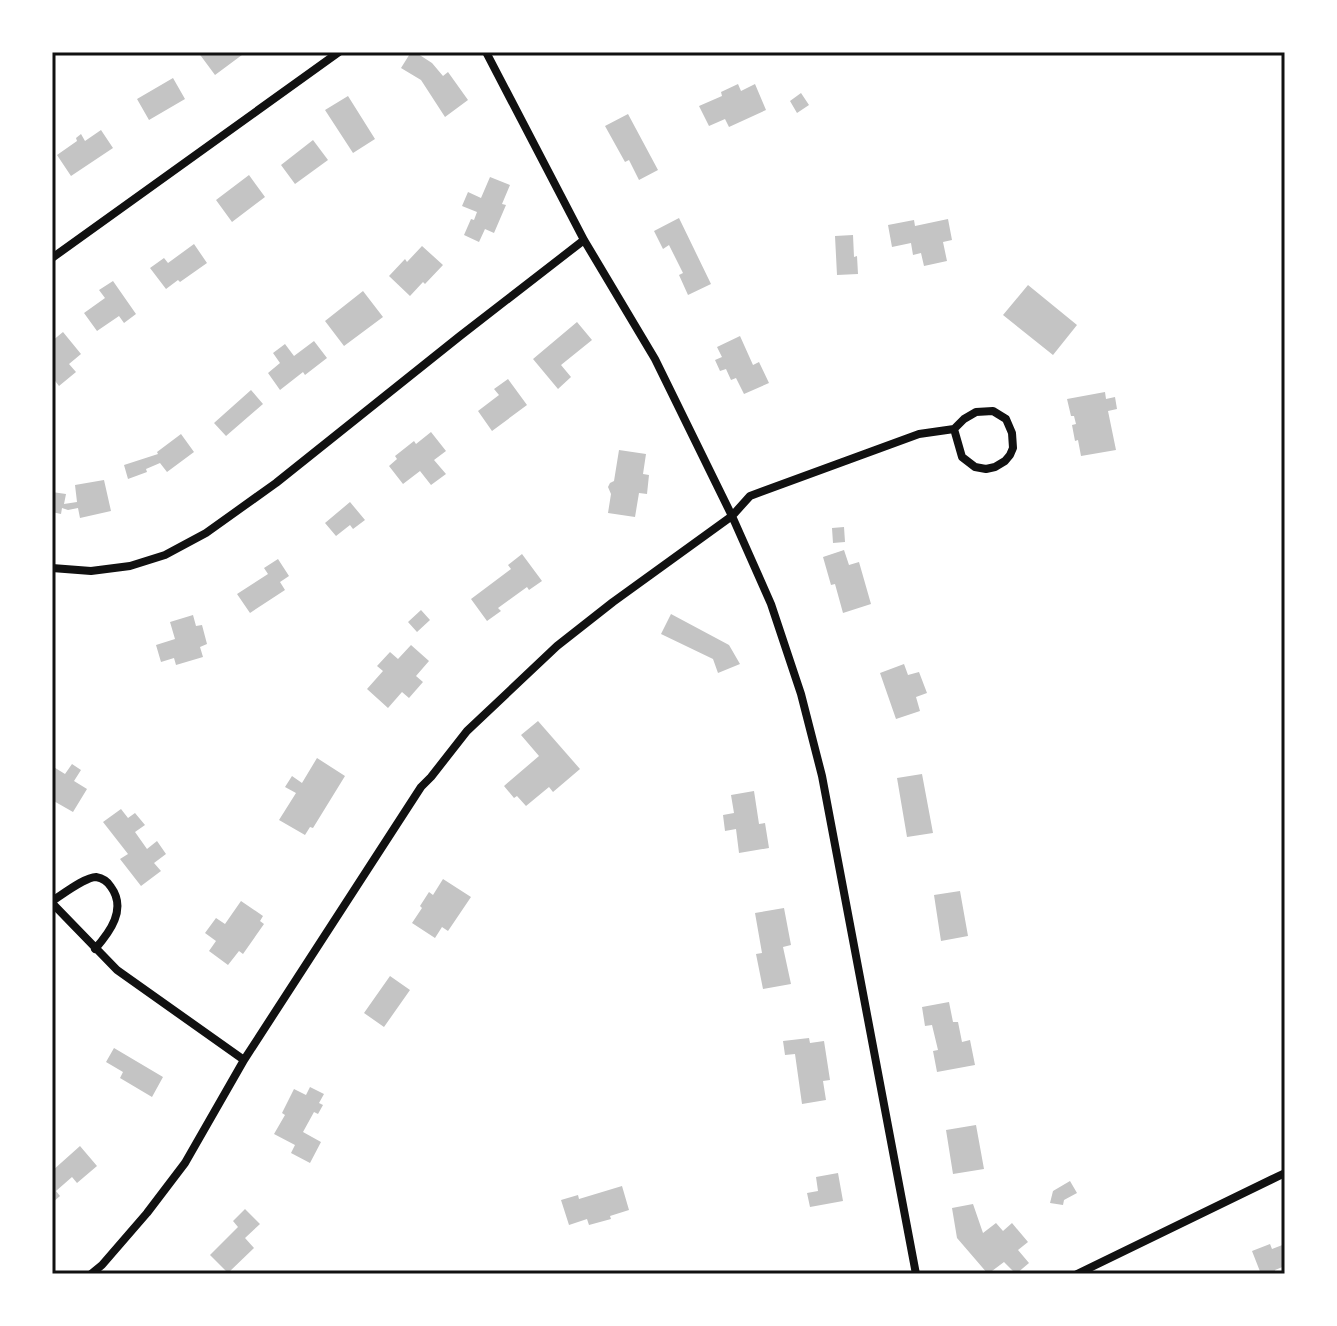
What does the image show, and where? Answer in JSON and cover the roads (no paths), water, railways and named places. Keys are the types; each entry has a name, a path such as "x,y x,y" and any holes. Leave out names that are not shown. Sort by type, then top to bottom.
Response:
{"street":[{"path":"52,258 339,52"},
{"path":"486,52 584,240 655,359 732,516 778,622 822,776 916,1274"},
{"path":"52,568 91,571 130,566 165,555 206,533 276,483 584,240"},
{"path":"91,1274 127,1237 173,1180 244,1060 421,787 467,731 557,646 732,516 750,496 919,434 954,429 972,414 981,411 996,412 1006,419 1011,429 1011,452 1005,461 995,467 975,467 962,457 954,429"},
{"path":"95,949 110,931 117,910 117,898 110,884 99,878 88,879 52,902 95,949 123,975 244,1060"},
{"path":"1077,1274 1285,1173"}]}
